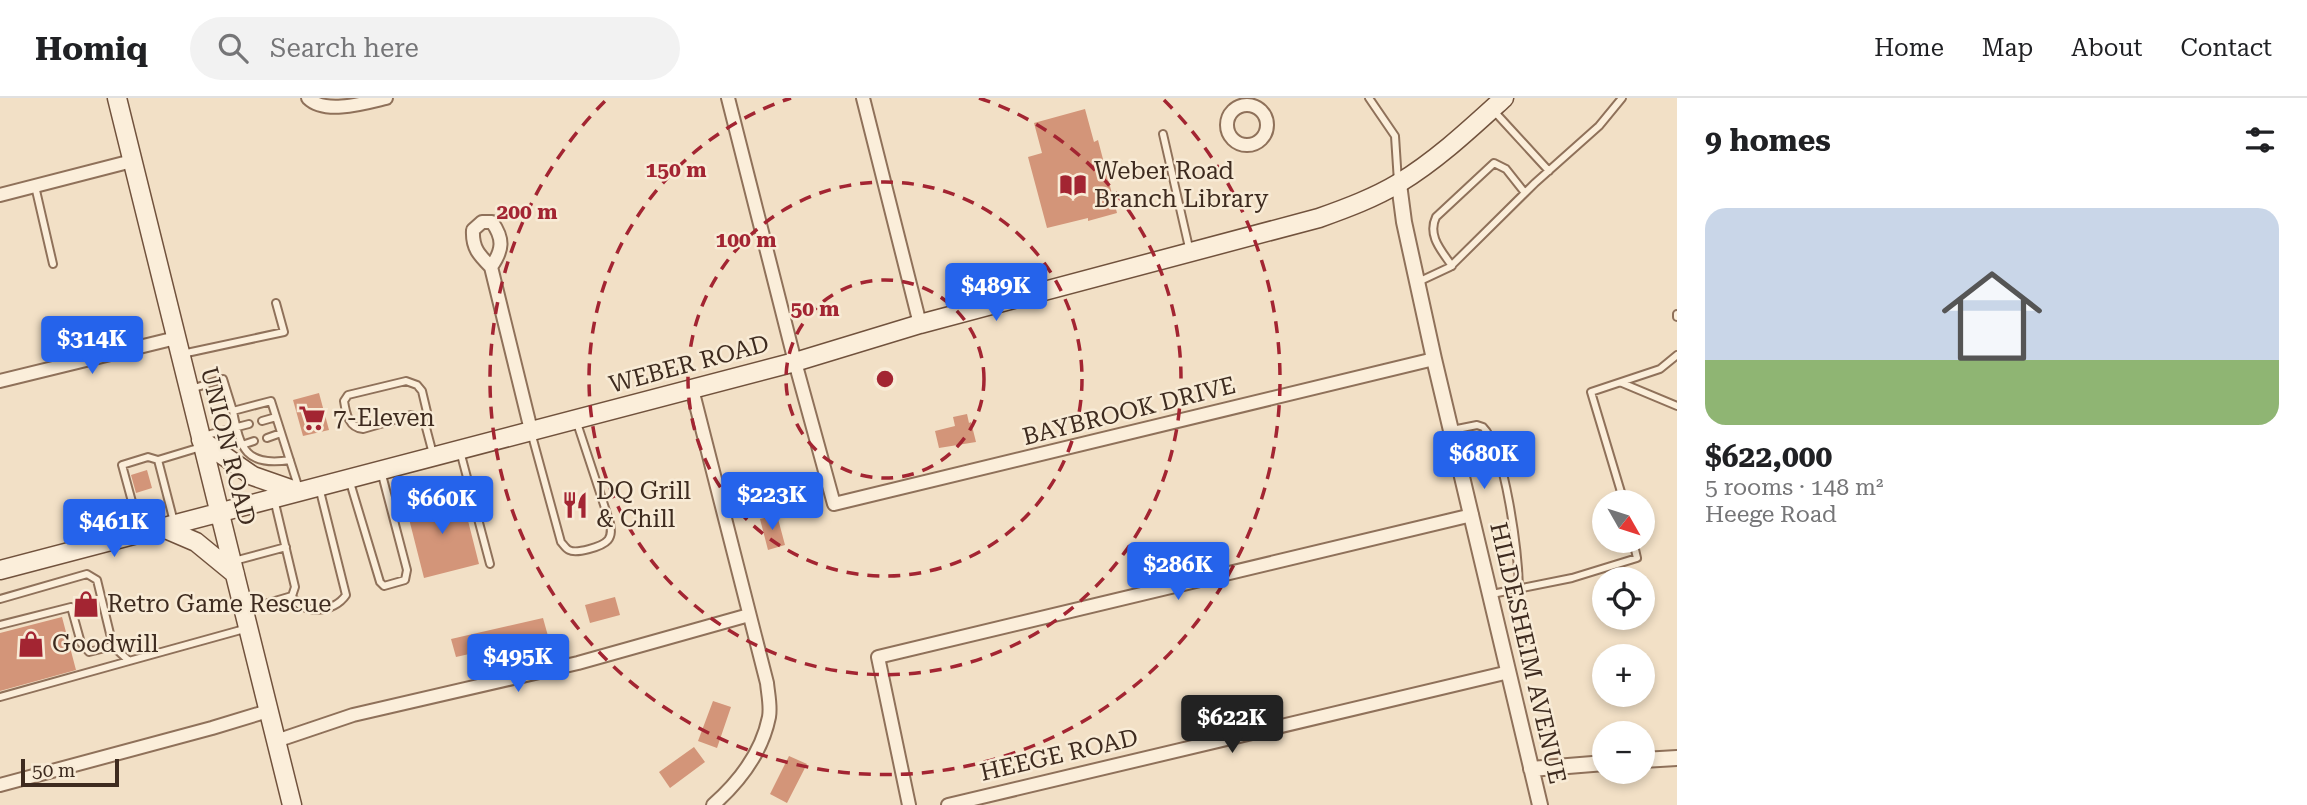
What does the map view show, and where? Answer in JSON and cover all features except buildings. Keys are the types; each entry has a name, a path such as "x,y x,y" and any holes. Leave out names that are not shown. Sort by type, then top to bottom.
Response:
{"main road":[{"name":"UNION ROAD","path":"117,98 292,805"},
{"name":"WEBER ROAD","path":"0,570 795,362 920,324 1331,214 1398,184 1432,160 1498,104"},
{"path":"202,441 253,476 297,491"},
{"path":"168,525 234,568"}],"street":[{"path":"308,98 313,103 349,107 386,98"},
{"path":"728,98 795,362"},
{"path":"863,98 920,324"},
{"path":"0,195 132,161"},
{"name":"HILDESHEIM AVENUE","path":"1398,184 1434,359 1541,805"},
{"path":"491,267 531,430"},
{"path":"0,381 178,346"},
{"name":"BAYBROOK DRIVE","path":"795,362 834,505 1434,359"},
{"path":"692,389 767,683 769,715 758,749 732,788 713,805"},
{"path":"909,805 878,657 1472,515"},
{"path":"276,740 353,715 578,663 750,615"},
{"name":"HEEGE ROAD","path":"948,805 1509,672"},
{"path":"0,785 212,729 268,711"},
{"path":"1655,760 1677,758"},
{"path":"1531,769 1592,764"}],"lane":[{"path":"1368,98 1395,136 1398,184"},
{"path":"1418,282 1452,266 1525,193 1599,127 1622,98"},
{"path":"1498,104 1549,171"},
{"path":"1163,134 1190,252"},
{"path":"1452,266 1435,241 1432,225 1436,217 1494,163 1506,169 1525,193"},
{"path":"35,186 53,264"},
{"path":"178,346 284,332 276,303"},
{"path":"1620,490 1591,392 1660,369 1677,355"},
{"path":"189,389 223,379 242,445 252,457 262,461 274,463 290,460"},
{"path":"424,420 411,415 363,429 357,428 349,421 344,401 348,395 412,382 422,391 427,412 424,420 433,456"},
{"path":"1622,383 1677,406"},
{"path":"233,411 271,401 297,491"},
{"path":"262,421 276,417"},
{"path":"531,430 561,542 567,550 573,552 602,545 609,539 610,523 576,419"},
{"path":"140,533 122,465 148,457 159,460 249,424"},
{"path":"1451,430 1477,425 1483,427 1493,444 1514,527 1520,587"},
{"path":"267,438 281,433"},
{"path":"242,445 254,441"},
{"path":"460,449 490,564"},
{"path":"159,460 168,525"},
{"path":"349,477 380,582 384,586 398,584 405,580 407,570 380,470"},
{"path":"292,596 300,608 313,611 339,603 346,595 318,485"},
{"path":"274,497 295,587 292,596"},
{"path":"234,568 286,547"},
{"path":"1490,594 1572,578 1637,558 1636,553"},
{"path":"0,599 87,574 97,579 113,646 128,661"},
{"path":"244,610 292,596"},
{"path":"0,625 71,607 81,643 89,652 113,646"},
{"path":"0,698 248,628"}],"place":[{"name":"Weber Road Branch Library","path":"1073,185"},
{"name":"7-Eleven","path":"312,418"},
{"name":"DQ Grill & Chill","path":"575,505"},
{"name":"Retro Game Rescue","path":"86,604"},
{"name":"Goodwill","path":"31,644"}]}
